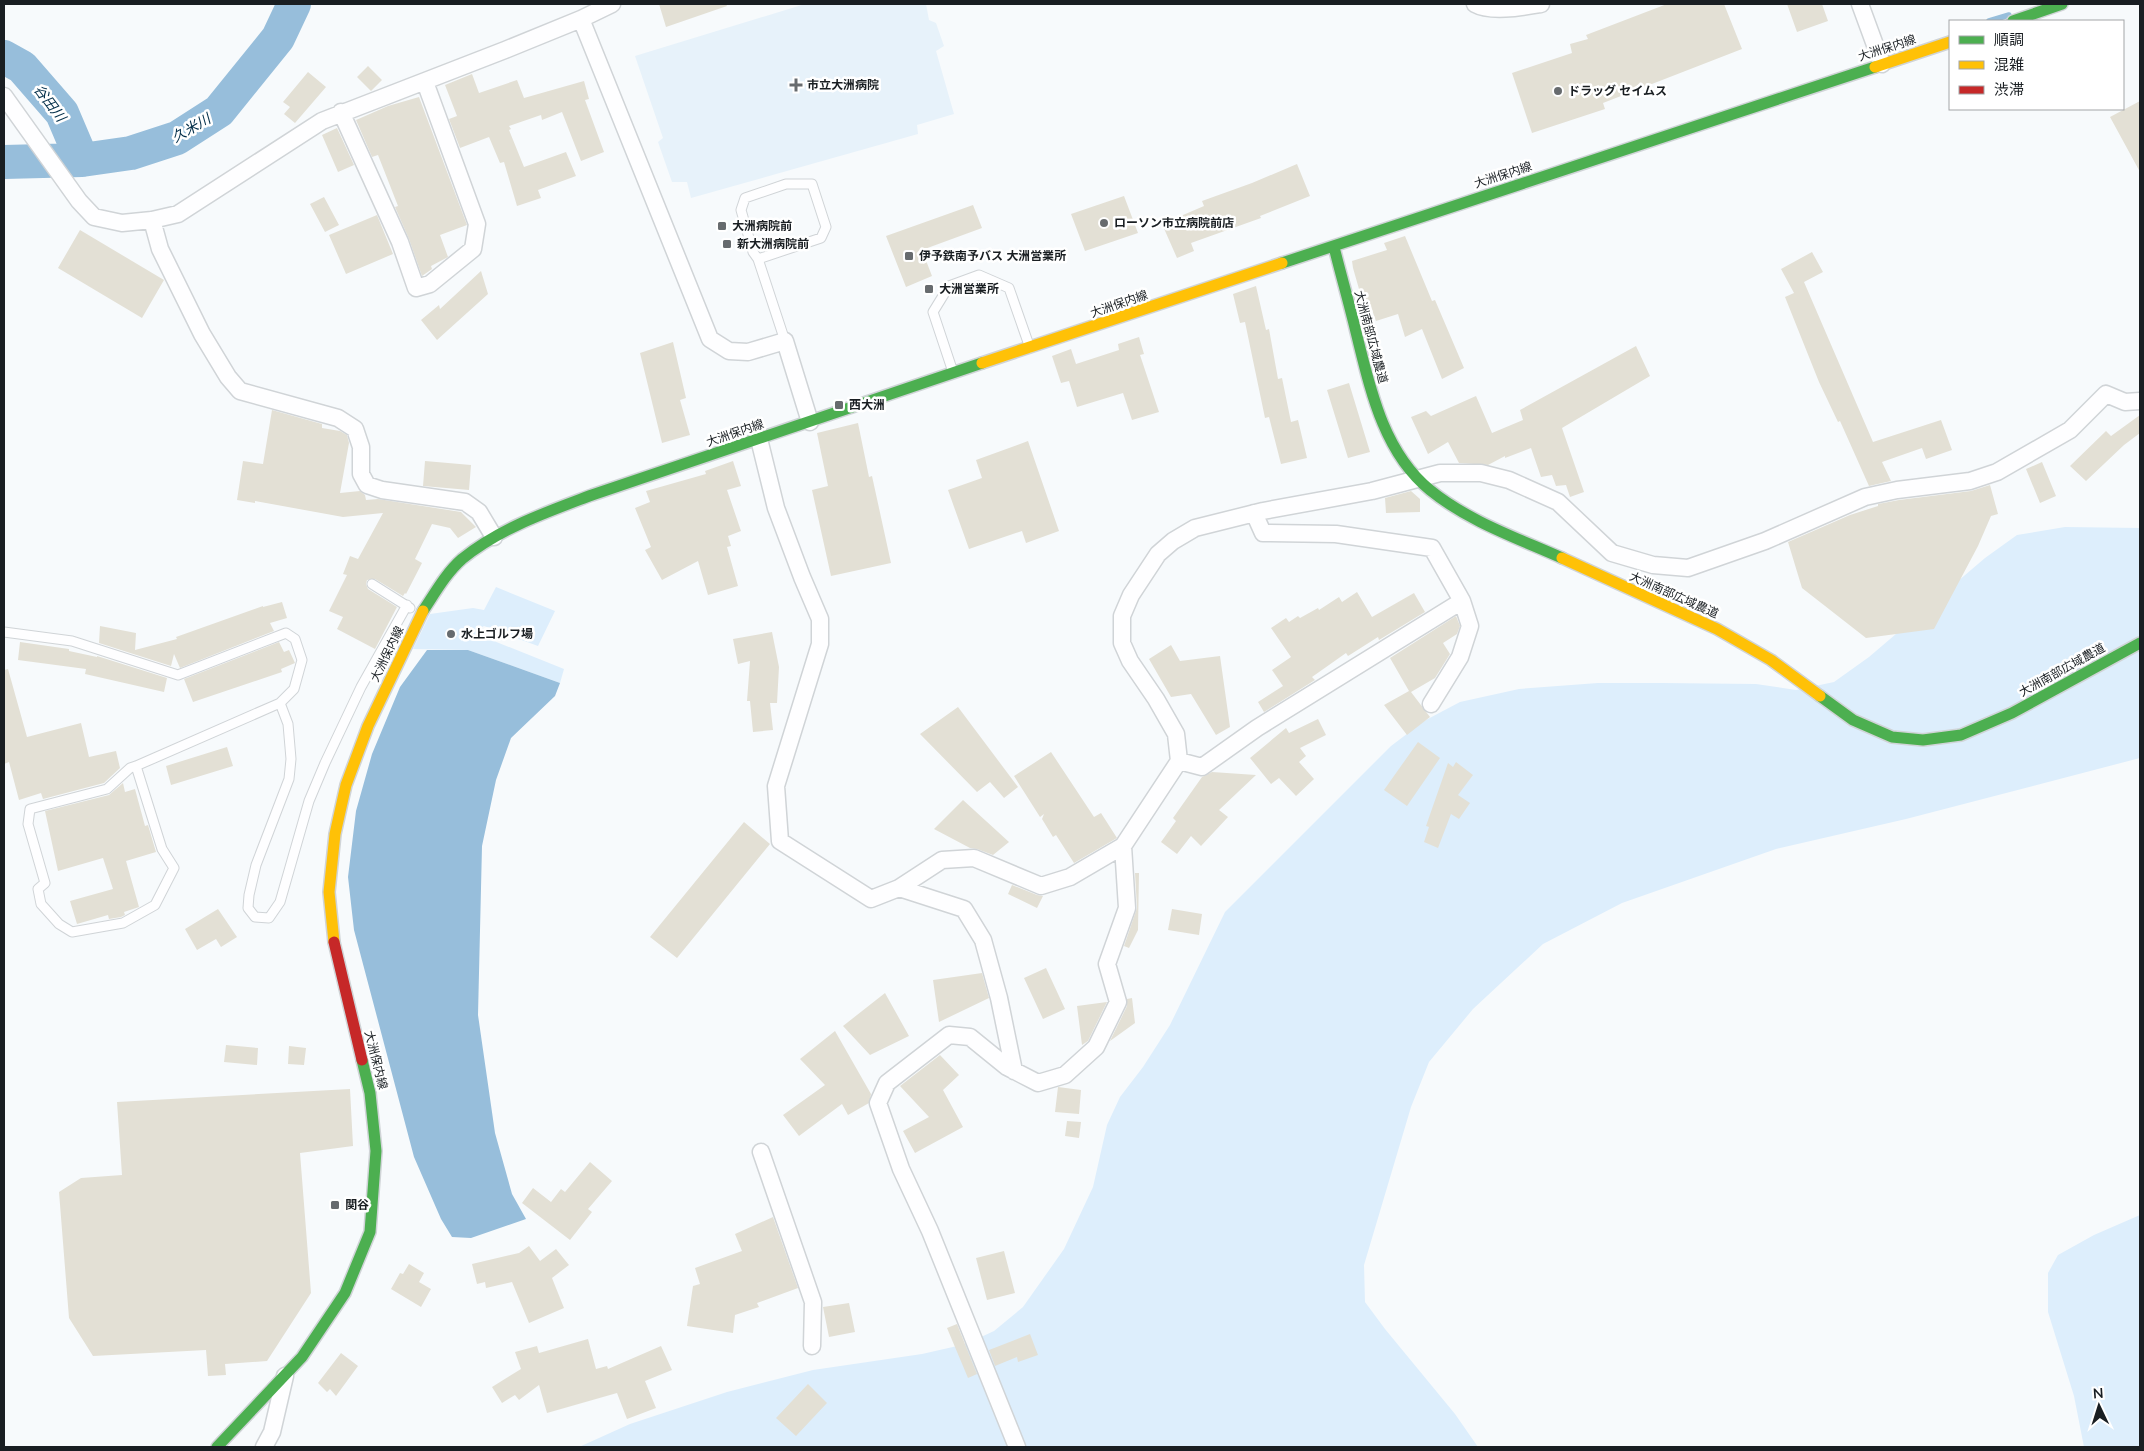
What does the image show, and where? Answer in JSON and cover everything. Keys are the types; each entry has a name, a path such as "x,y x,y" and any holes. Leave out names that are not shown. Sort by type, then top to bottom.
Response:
{"main road":[{"path":"2016,20 2062,4"},
{"name":"大洲保内線","path":"217,1447 302,1357 345,1293 370,1232 376,1151 370,1093 334,946 330,883 335,834 346,785 368,726 421,614 441,583 461,560 494,536 533,517 583,498 954,372 1949,42"},
{"name":"大洲南部広域農道","path":"1334,247 1372,392 1385,428 1397,453 1418,479 1442,500 1477,520 1717,629 1772,660 1853,720 1892,737 1923,740 1961,735 2012,712 2140,643"}],"street":[{"path":"4,96 79,201 94,217 122,223 152,220 178,214 322,121 341,112 425,82 581,19 612,4"},
{"path":"1475,4 1481,7 1516,8 1541,4"},
{"path":"1860,4 1882,64"},
{"path":"581,19 710,339 729,351 748,352 785,341 810,422"},
{"path":"341,112 400,242 416,288 430,284 473,249 477,224 425,82"},
{"path":"152,220 160,249 202,334 228,378 240,391 338,418 355,429 361,447 361,474 367,486 382,490 465,502 479,512 494,536"},
{"path":"759,439 776,508 820,620 820,644 776,786 780,841 870,899 899,888 942,860 974,858 1041,886 1070,877 1123,846 1180,761 1176,734 1156,699 1130,661 1122,643 1122,616 1130,595 1158,554 1173,541 1195,528 1254,513 1372,491 1440,473 1481,473 1509,480 1558,502 1612,553 1653,565 1688,568 1765,541 1865,498 1897,490 1970,481 1996,472 2070,430 2106,394 2125,402 2140,401"},
{"path":"1254,513 1264,533 1336,534 1432,548 1462,601 1470,626 1460,657 1431,704"},
{"path":"1180,761 1202,767 1257,728 1462,601"},
{"path":"1017,1447 930,1231 901,1169 878,1103 887,1083 949,1034 970,1037 1007,1068 1038,1083 1065,1075 1096,1047 1118,1002 1107,964 1127,908 1123,846"},
{"path":"899,888 964,909 983,940 999,998 1014,1071"},
{"path":"760,1152 812,1302 812,1346"},
{"path":"264,1447 272,1432 285,1375"}],"lane":[{"path":"758,259 821,238 826,226 812,184 786,184 745,198 741,210 753,252 758,259 785,341"},
{"path":"954,372 933,312 949,286 979,275 1009,288 1031,348"},
{"path":"372,584 421,614"},
{"path":"280,703 288,724 291,759 289,779 256,865 248,908 255,917 269,918 280,902 309,801 325,763 360,687 407,606"},
{"path":"4,632 72,641 178,675 286,632 295,639 302,660 294,689 280,703 130,768 107,789 30,810 28,824 45,883 38,889 41,904 59,924 72,932 123,923 155,905 174,868 162,850 136,766"}],"shaded area":[{"name":"市立大洲病院","path":"805,4 926,4 929,20 936,23 944,46 936,51 954,114 917,125 918,134 691,198 687,182 672,182 658,142 663,138 635,56"},
{"path":"2065,527 2140,528 2140,758 1906,819 1776,849 1622,903 1543,944 1473,1009 1429,1062 1411,1107 1364,1265 1365,1302 1455,1414 1478,1447 579,1447 630,1424 727,1392 813,1370 922,1354 966,1344 994,1331 1023,1307 1064,1249 1093,1187 1107,1125 1120,1097 1143,1067 1170,1025 1225,912 1391,746 1424,721 1460,702 1519,689 1598,683 1662,683 1756,684 1796,690 1834,682 1869,657 1985,558 2017,535"},
{"name":"水上ゴルフ場","path":"496,587 555,611 538,646 484,626 477,630 489,639 564,669 560,683 468,650 413,649 430,614 473,608 484,610"},
{"path":"2140,1215 2140,1447 2084,1447 2074,1396 2048,1312 2048,1273 2058,1255 2094,1235"}],"water":[{"path":"427,650 468,650 560,683 555,696 511,738 496,780 482,846 478,1015 495,1133 512,1194 526,1219 471,1238 452,1237 441,1219 414,1157 354,930 348,877 356,811 372,754 400,687"}],"building":[{"path":"659,4 726,4 727,6 666,27"},
{"path":"1667,4 1724,4 1742,49 1603,103 1605,109 1532,133 1512,73 1572,53 1570,44 1588,39 1586,35"},
{"path":"1787,4 1822,4 1828,21 1797,32"},
{"path":"368,66 382,80 371,91 357,77"},
{"path":"308,72 326,87 295,123 284,114 290,107 283,102"},
{"path":"472,74 479,93 517,80 524,98 584,81 589,99 585,100 604,152 581,161 562,112 542,120 541,115 509,126 524,167 566,152 576,176 538,190 541,198 517,206 504,162 500,163 489,137 460,148 449,119 457,116 445,85"},
{"path":"419,97 467,225 440,235 448,257 431,266 432,269 422,276 395,207 398,206 378,155 372,157 356,120 388,106"},
{"path":"2140,101 2140,172 2110,117"},
{"path":"337,128 354,165 338,172 322,135"},
{"path":"1297,164 1310,196 1260,216 1261,218 1191,243 1194,251 1177,258 1162,224 1204,206 1202,201"},
{"name":"ローソン市立病院前店","path":"1124,196 1138,233 1085,251 1071,214"},
{"path":"324,197 339,225 325,232 310,204"},
{"path":"973,205 982,228 922,250 932,276 906,287 886,236"},
{"path":"377,215 393,254 346,274 329,235"},
{"path":"80,230 164,280 142,318 58,268"},
{"path":"1405,236 1432,301 1435,300 1464,368 1442,379 1422,329 1405,337 1398,314 1376,321 1371,307 1365,310 1353,268 1352,261 1387,250 1384,243"},
{"path":"1812,252 1823,272 1804,282 1873,442 1941,420 1952,450 1926,459 1922,448 1882,462 1891,481 1869,486 1840,421 1838,422 1819,382 1785,297 1794,293 1781,269"},
{"path":"481,271 488,294 437,340 421,320 439,305 440,309"},
{"path":"1256,286 1266,330 1269,329 1278,379 1282,378 1291,422 1298,420 1307,458 1281,464 1269,417 1265,418 1245,322 1240,323 1233,294"},
{"path":"1139,337 1144,354 1140,355 1159,412 1132,420 1123,393 1077,407 1069,381 1061,383 1052,356 1071,349 1076,364 1119,350 1118,344"},
{"path":"673,342 686,398 680,400 690,435 662,443 640,353"},
{"path":"1636,346 1650,376 1562,428 1584,492 1570,497 1566,485 1556,486 1552,475 1541,477 1531,448 1505,458 1505,456 1488,465 1459,463 1448,442 1428,454 1411,417 1426,411 1431,416 1476,396 1492,433 1523,420 1520,410"},
{"path":"1349,383 1370,452 1348,458 1327,390"},
{"path":"272,410 322,424 322,428 340,431 347,435 349,443 340,493 360,491 365,495 366,500 378,499 461,512 476,527 458,538 450,528 432,524 415,559 422,563 406,594 403,596 375,579 367,580 368,589 397,607 375,649 337,629 343,617 329,611 347,575 343,574 350,556 358,559 383,513 343,517 255,501 255,503 237,500 243,461 263,464"},
{"path":"2140,415 2140,433 2124,445 2086,481 2070,466 2106,431 2111,436"},
{"path":"858,423 869,477 872,476 891,563 831,576 812,490 828,486 817,433"},
{"path":"1028,441 1059,531 1026,543 1022,531 969,549 948,490 982,478 976,460"},
{"path":"425,461 471,465 469,490 423,486"},
{"path":"733,461 741,486 727,490 741,531 728,536 731,546 727,547 738,586 708,595 698,561 662,580 645,550 651,547 635,508 650,502 646,491 706,474 705,471"},
{"path":"2042,462 2056,496 2040,503 2026,469"},
{"path":"1990,485 1998,514 1991,516 1978,546 1934,629 1866,638 1802,588 1788,542 1850,515 1878,506 1878,504 1971,491"},
{"path":"1411,491 1420,499 1420,512 1386,513 1385,498"},
{"path":"1357,592 1372,617 1414,593 1425,612 1379,640 1378,637 1348,656 1346,653 1312,677 1315,680 1264,712 1258,702 1283,686 1272,670 1291,657 1271,628 1286,618 1289,622 1318,608 1319,610 1339,597 1342,602"},
{"path":"282,602 287,618 270,623 274,631 180,668 174,654 171,666 99,643 100,626 136,633 135,650 177,639 176,637 263,606"},
{"path":"1456,616 1460,626 1457,634 1443,643 1450,654 1435,678 1411,692 1430,717 1407,735 1384,705 1409,691 1390,658"},
{"path":"772,632 779,667 777,703 770,703 773,730 753,732 750,701 747,701 750,661 738,664 733,639"},
{"path":"20,642 69,649 69,651 97,656 167,678 164,692 85,674 86,669 18,660"},
{"path":"279,642 284,652 289,650 295,663 281,669 282,672 193,702 184,679"},
{"path":"1171,645 1180,661 1220,656 1230,727 1216,735 1191,694 1171,697 1149,659"},
{"path":"8,669 27,737 81,723 89,757 116,751 120,768 104,783 43,799 41,793 19,800 9,762 4,764 4,670"},
{"path":"958,707 1018,787 1004,798 990,782 977,792 920,734"},
{"path":"1318,719 1326,735 1300,748 1306,756 1299,762 1314,779 1296,796 1279,778 1271,784 1250,758 1286,728 1289,733"},
{"path":"1418,742 1440,758 1407,806 1384,790"},
{"path":"227,747 233,766 171,785 166,766"},
{"path":"1051,752 1094,817 1101,813 1117,838 1074,863 1056,835 1053,837 1042,819 1044,814 1040,817 1014,776"},
{"path":"1456,762 1473,775 1458,795 1470,803 1459,819 1451,814 1438,848 1424,842 1429,827 1426,826 1448,763 1453,767"},
{"path":"1212,772 1256,775 1219,810 1228,817 1201,846 1191,836 1177,854 1161,842 1176,821 1173,818 1202,777"},
{"path":"123,783 125,792 135,789 145,826 148,825 156,852 126,861 139,907 124,912 125,915 121,917 109,919 108,915 77,924 70,901 113,889 103,858 58,871 45,811 109,795"},
{"path":"963,800 1009,842 993,855 970,848 934,829"},
{"path":"744,822 770,844 677,958 650,937"},
{"path":"1135,873 1139,873 1138,930 1129,948 1124,946 1137,908"},
{"path":"1012,885 1043,896 1037,908 1008,894"},
{"path":"218,909 237,937 221,947 216,939 197,950 185,929"},
{"path":"1172,909 1202,914 1199,935 1168,930"},
{"path":"1046,968 1065,1009 1043,1019 1024,978"},
{"path":"982,973 989,998 939,1022 933,980"},
{"path":"885,993 909,1036 870,1055 843,1026"},
{"path":"1132,998 1135,1023 1110,1041 1127,1006 1127,999"},
{"path":"1107,1002 1088,1041 1082,1045 1077,1006"},
{"path":"835,1031 871,1094 869,1103 848,1115 842,1104 799,1136 783,1115 825,1085 800,1059"},
{"path":"226,1045 258,1048 257,1065 224,1062"},
{"path":"289,1046 306,1048 304,1065 288,1064"},
{"path":"940,1055 959,1075 943,1090 963,1127 915,1153 903,1131 929,1117 900,1086"},
{"path":"1058,1087 1081,1090 1079,1114 1055,1112"},
{"path":"350,1089 353,1146 300,1153 311,1293 267,1361 225,1364 226,1375 208,1376 206,1350 93,1356 69,1318 59,1192 81,1178 122,1175 117,1102"},
{"path":"1067,1121 1081,1122 1079,1138 1065,1136"},
{"path":"590,1162 612,1181 588,1209 592,1212 570,1240 522,1203 533,1188 551,1202 561,1189 565,1192"},
{"path":"773,1217 798,1288 757,1303 759,1307 735,1315 733,1333 687,1326 693,1286 700,1284 695,1268 742,1251 735,1234"},
{"path":"529,1246 540,1261 556,1249 569,1265 552,1278 564,1308 529,1323 512,1282 486,1288 485,1282 477,1284 472,1264 519,1253"},
{"path":"1004,1251 1015,1293 987,1300 976,1258"},
{"path":"409,1264 424,1273 419,1282 431,1289 421,1307 391,1289 400,1273 403,1274"},
{"path":"849,1303 855,1332 829,1337 823,1307"},
{"path":"957,1324 977,1374 968,1378 947,1328"},
{"path":"1030,1334 1038,1355 1018,1362 1017,1357 995,1366 989,1350"},
{"path":"588,1339 596,1369 607,1366 608,1369 661,1346 672,1370 645,1381 656,1408 627,1419 617,1393 547,1413 539,1385 519,1400 515,1395 502,1403 492,1387 521,1369 515,1352 537,1346 539,1353"},
{"path":"341,1353 358,1366 336,1396 330,1389 327,1392 318,1383"},
{"path":"808,1384 827,1403 796,1436 776,1418"}],"waterway":[{"name":"久米川","path":"4,162 82,160 131,153 177,138 219,111 278,38 294,4"},
{"path":"1992,20 2009,15"},
{"name":"谷田川","path":"4,57 22,67 62,113 82,160"}],"traffic: fast":[{"path":"2016,20 2062,4"},
{"path":"1282,263 1875,67"},
{"path":"1334,247 1373,397 1390,438 1414,475 1430,490 1460,511 1493,528 1562,558"},
{"path":"423,611 446,577 462,559 492,538 524,522 592,495 982,363"},
{"path":"1820,696 1853,720 1892,737 1923,740 1961,735 2012,713 2140,643"},
{"path":"217,1447 302,1357 345,1293 370,1232 376,1151 370,1093 362,1060"}],"traffic: slow":[{"path":"1875,67 1949,42"},
{"path":"982,363 1282,263"},
{"path":"1562,558 1717,629 1771,660 1820,696"},
{"path":"334,942 329,892 335,834 346,785 368,726 423,611"}],"traffic: jam":[{"path":"334,942 362,1060"}],"place":[{"name":"市立大洲病院","path":"796,85"},
{"name":"ドラッグ セイムス","path":"1558,91"},
{"name":"ローソン市立病院前店","path":"1104,223"},
{"name":"大洲病院前","path":"722,226"},
{"name":"新大洲病院前","path":"727,244"},
{"name":"伊予鉄南予バス 大洲営業所","path":"909,256"},
{"name":"大洲営業所","path":"929,289"},
{"name":"西大洲","path":"839,405"},
{"name":"水上ゴルフ場","path":"451,634"},
{"name":"関谷","path":"335,1205"}]}
